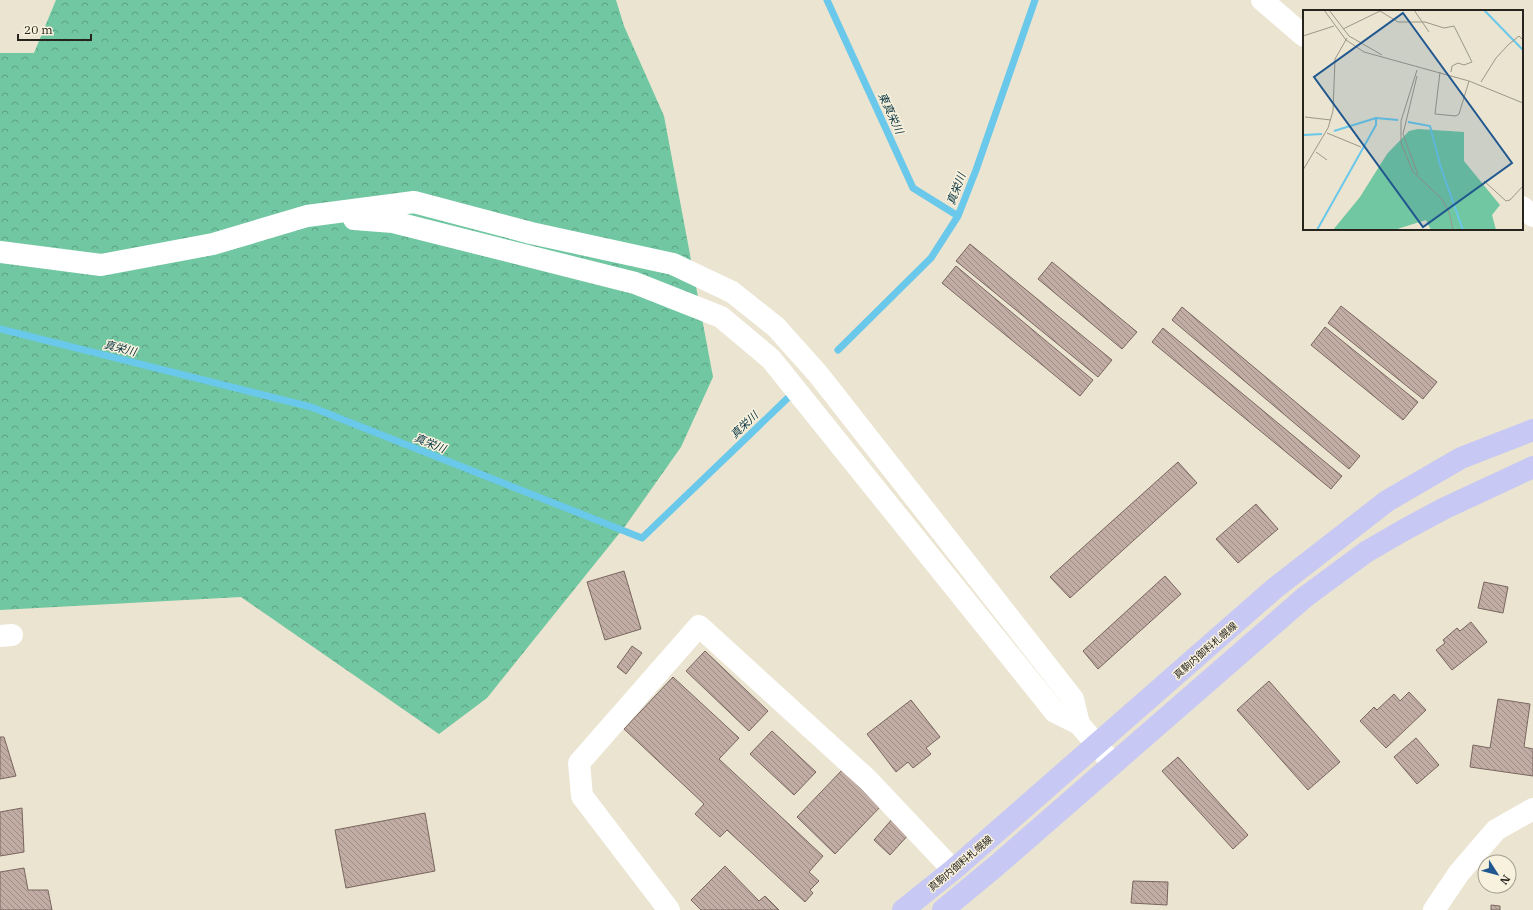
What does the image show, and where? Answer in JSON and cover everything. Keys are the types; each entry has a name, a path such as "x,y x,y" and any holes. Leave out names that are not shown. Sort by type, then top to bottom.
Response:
{"main road":[{"name":"真駒内御料札幌線","path":"903,910 953,870 1275,588 1387,501 1461,458 1533,430"},
{"path":"943,910 996,866 1305,598 1366,552 1443,509 1533,467"}],"street":[{"path":"1262,0 1303,35"},
{"path":"0,252 101,264 213,244 307,216 414,202 531,233 673,264 732,292 776,327 818,374 1073,699 1079,724"},
{"path":"1523,208 1533,216"},
{"path":"307,216 393,222 635,283 721,317 771,359 1055,712 1079,724 1112,764"},
{"path":"669,910 582,796 579,763 699,626 868,780 953,870"},
{"path":"1434,910 1460,873 1496,830 1533,809"}],"green space":[{"path":"56,0 616,0 624,26 664,116 713,377 681,447 626,525 487,698 439,734 241,597 0,610 0,53 34,53"}],"building":[{"path":"970,244 1112,360 1098,377 956,261"},
{"path":"1052,262 1137,332 1122,349 1038,279"},
{"path":"956,266 1093,380 1080,396 942,283"},
{"path":"1341,306 1437,382 1423,399 1328,323"},
{"path":"1182,307 1360,456 1349,469 1172,320"},
{"path":"1325,327 1418,402 1403,420 1311,345"},
{"path":"1163,328 1342,476 1331,489 1152,342"},
{"path":"1178,462 1197,483 1070,598 1050,577"},
{"path":"1256,504 1278,529 1238,563 1216,539"},
{"path":"624,571 641,629 605,640 587,582"},
{"path":"1165,576 1181,594 1098,669 1083,651"},
{"path":"1484,582 1508,587 1503,613 1478,608"},
{"path":"1471,622 1487,642 1452,670 1436,650 1445,643 1443,640 1457,628 1460,631"},
{"path":"632,646 642,653 626,674 617,667"},
{"path":"705,651 768,711 749,731 686,671"},
{"path":"673,677 739,738 719,759 823,856 809,872 819,881 810,890 813,893 805,902 727,830 720,837 695,814 704,804 624,729"},
{"path":"1269,681 1340,762 1308,790 1237,710"},
{"path":"1409,692 1426,710 1386,748 1360,721 1374,707 1377,710 1394,694 1400,701"},
{"path":"1498,699 1530,704 1524,747 1533,749 1533,776 1470,767 1473,745 1490,748"},
{"path":"911,700 940,737 926,748 931,754 913,768 908,762 896,772 867,734"},
{"path":"772,731 816,772 794,795 750,754"},
{"path":"0,737 4,737 16,776 0,779"},
{"path":"1416,738 1439,765 1417,784 1394,757"},
{"path":"1178,757 1248,835 1233,849 1162,771"},
{"path":"845,767 883,804 835,854 797,817"},
{"path":"22,808 24,852 0,856 0,812"},
{"path":"425,813 435,871 346,888 335,830"},
{"path":"893,818 910,833 890,855 874,840"},
{"path":"725,866 759,901 765,896 779,910 701,910 691,900"},
{"path":"24,868 28,890 48,890 52,910 0,910 0,872"},
{"path":"1133,881 1168,882 1167,905 1131,903"},
{"path":"1491,905 1500,906 1500,910 1491,910"}],"waterway":[{"name":"東真栄川","path":"827,0 913,188 958,216"},
{"name":"真栄川","path":"838,350 931,258 958,216 976,170 1035,0"},
{"name":"真栄川","path":"0,329 311,407 642,538 794,392"}]}
